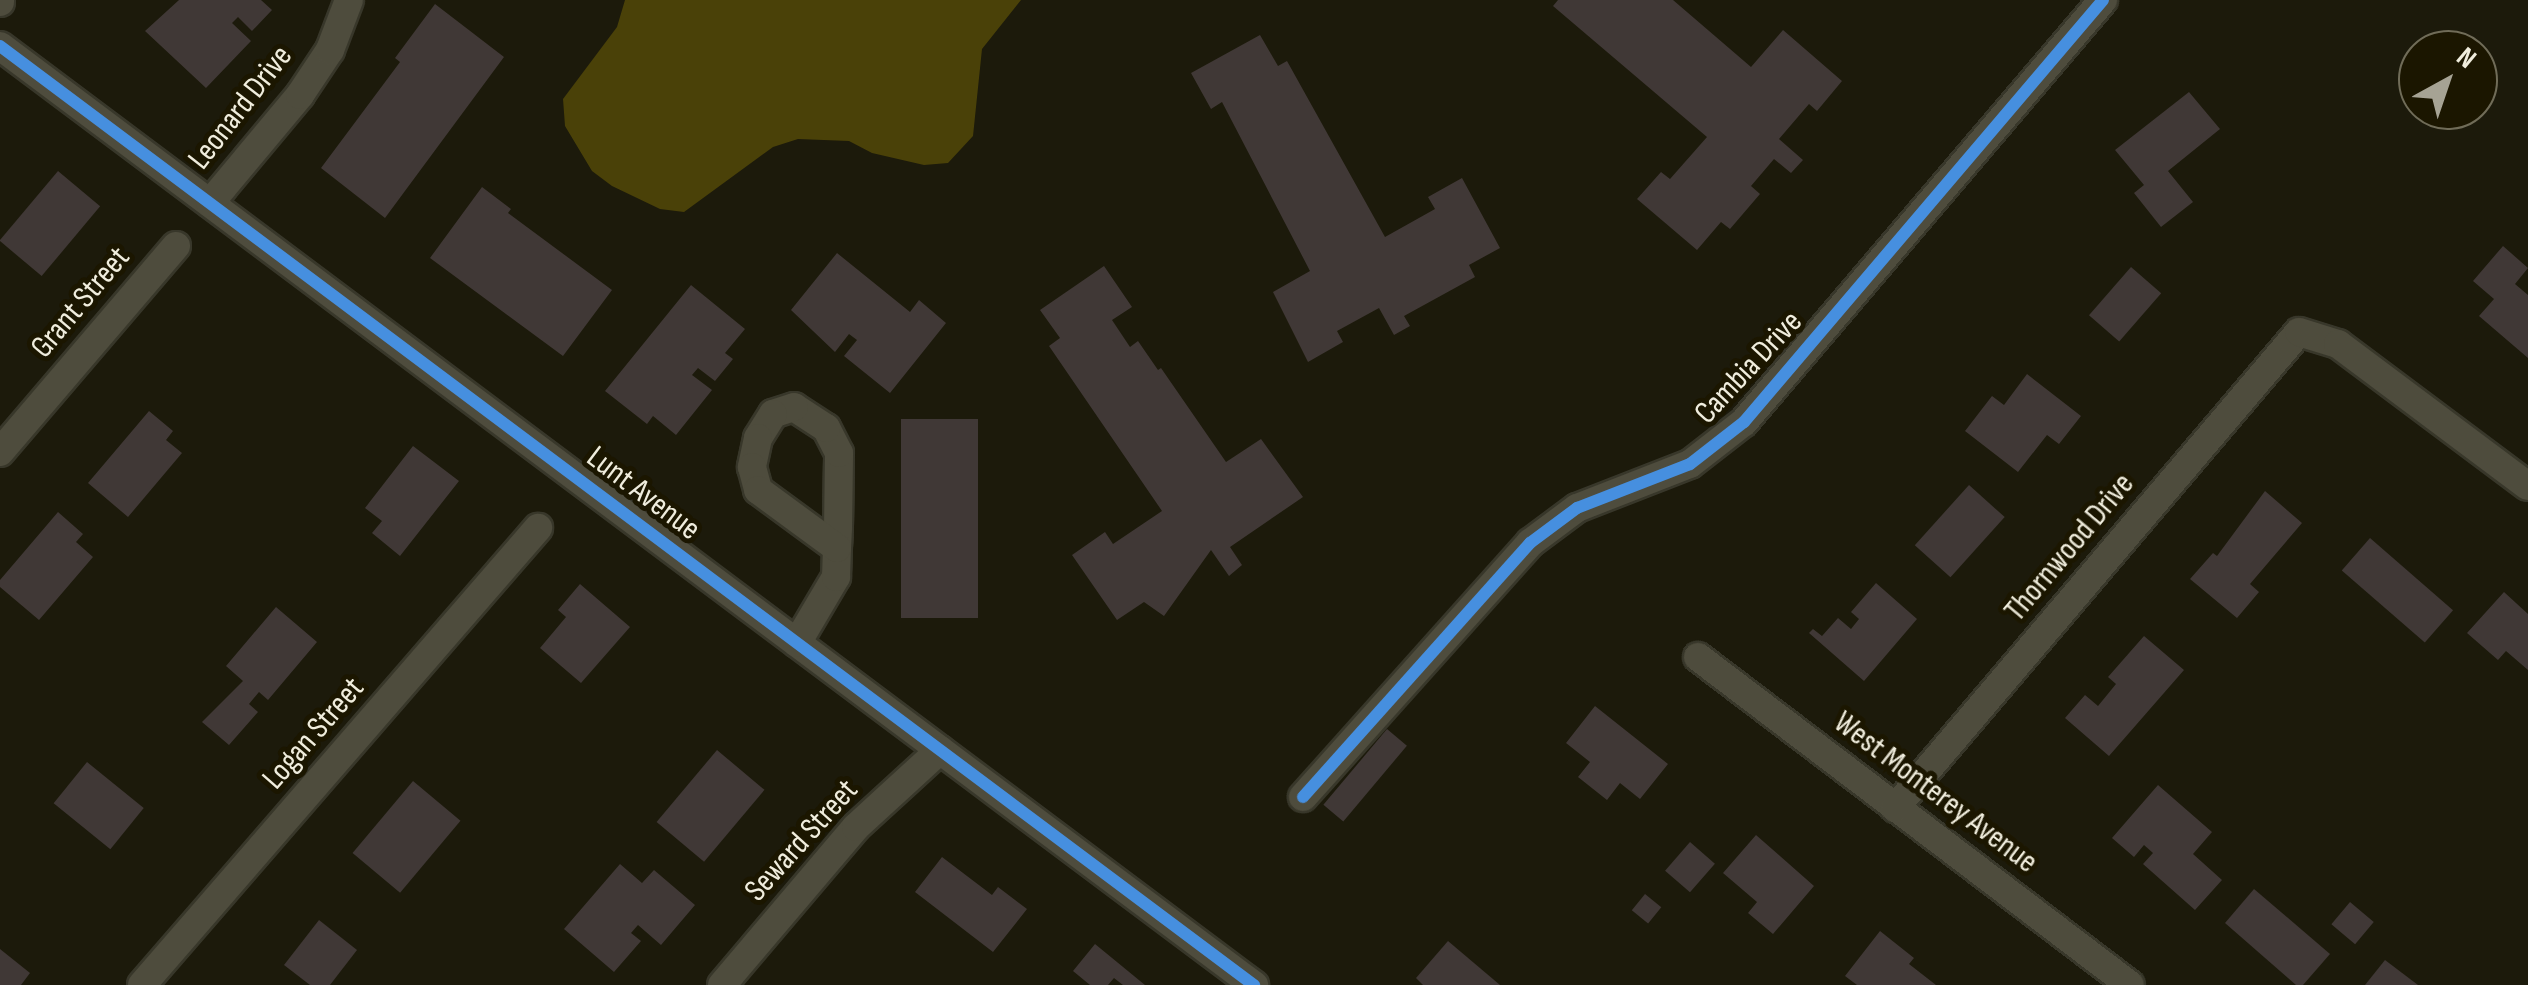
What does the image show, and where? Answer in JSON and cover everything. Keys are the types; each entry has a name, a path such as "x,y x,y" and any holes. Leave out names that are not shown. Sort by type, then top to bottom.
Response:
{"street":[{"name":"Leonard Drive","path":"210,203 300,95 330,50 349,0"},
{"name":"Cambia Drive","path":"1304,798 1530,543 1577,508 1690,464 1744,422 2104,0"},
{"name":"Lunt Avenue","path":"0,46 1254,985"},
{"name":"Grant Street","path":"0,452 176,246"},
{"name":"Thornwood Drive","path":"1895,808 2298,332 2338,344 2528,486"},
{"path":"797,644 836,577 837,548 839,452 826,428 794,407 772,414 758,438 752,467 758,490 837,548"},
{"name":"Logan Street","path":"142,985 538,528"},
{"name":"West Monterey Avenue","path":"1698,656 2130,985"},
{"name":"Seward Street","path":"722,985 856,827 940,750"}],"shaded area":[{"path":"625,0 1021,0 982,49 973,136 948,163 924,165 872,153 849,141 798,139 773,147 684,212 660,209 612,186 592,171 565,126 563,99 617,27"}],"building":[{"path":"179,0 261,0 272,10 252,31 238,17 232,23 251,41 206,88 145,31"},
{"path":"1558,0 1673,0 1751,67 1783,30 1842,81 1817,111 1809,104 1779,139 1803,160 1791,173 1774,159 1751,186 1760,194 1730,229 1721,222 1697,250 1637,199 1661,172 1670,179 1707,137 1553,6"},
{"path":"435,4 504,57 385,218 321,168 400,62 395,58"},
{"path":"1260,35 1278,66 1287,61 1385,237 1435,209 1428,197 1462,178 1500,248 1469,265 1475,277 1404,316 1410,326 1394,335 1379,308 1337,331 1343,342 1308,362 1273,292 1310,271 1222,102 1211,109 1191,73"},
{"path":"2189,92 2220,129 2168,171 2193,202 2161,227 2134,193 2144,185 2115,150"},
{"path":"58,171 100,206 42,276 0,240"},
{"path":"482,187 511,209 508,213 612,290 563,356 430,258"},
{"path":"2503,246 2528,268 2515,284 2528,295 2528,358 2479,316 2494,299 2473,281"},
{"path":"837,253 910,312 919,300 946,323 890,393 844,356 857,340 849,334 835,352 791,310"},
{"path":"1104,266 1132,307 1112,320 1130,347 1138,341 1158,370 1161,368 1226,462 1261,439 1303,497 1230,547 1242,565 1229,576 1211,550 1164,616 1144,602 1117,620 1072,555 1105,532 1113,544 1162,511 1049,346 1060,338 1040,310"},
{"path":"2131,267 2161,293 2119,342 2089,315"},
{"path":"691,285 745,329 725,353 733,359 715,381 698,368 692,375 712,390 676,435 653,416 647,424 605,391"},
{"path":"2027,374 2081,416 2059,444 2047,435 2018,472 1965,431 1992,396 2004,405"},
{"path":"149,411 173,431 166,440 182,453 128,517 88,483"},
{"path":"901,419 978,419 978,618 901,618"},
{"path":"413,446 459,481 400,556 372,533 382,521 365,508"},
{"path":"1969,485 2005,517 1950,577 1915,545"},
{"path":"2265,491 2302,523 2250,584 2259,592 2237,618 2190,579 2213,553 2217,556"},
{"path":"58,512 83,534 76,542 93,557 39,620 0,587 0,580"},
{"path":"2370,538 2453,610 2425,643 2342,570"},
{"path":"1876,583 1917,619 1864,681 1809,633 1813,629 1822,636 1838,618 1851,629 1859,619 1851,612"},
{"path":"580,584 630,627 581,683 540,648 566,617 558,610"},
{"path":"2504,592 2528,614 2528,670 2506,651 2498,660 2467,633"},
{"path":"276,607 317,642 268,700 259,692 249,704 258,712 229,745 202,722 243,681 226,666"},
{"path":"2144,636 2184,670 2109,756 2065,718 2085,695 2098,706 2116,684 2108,677"},
{"path":"1595,706 1668,764 1640,799 1620,783 1607,800 1578,777 1590,762 1566,743"},
{"path":"1387,729 1407,746 1343,822 1323,805"},
{"path":"717,750 764,790 704,862 657,822"},
{"path":"87,762 144,808 110,849 54,803"},
{"path":"413,781 460,821 400,893 353,853"},
{"path":"2158,785 2212,832 2193,854 2222,880 2195,910 2143,864 2153,853 2144,845 2134,857 2112,838"},
{"path":"1756,835 1814,886 1773,934 1748,913 1757,902 1723,873"},
{"path":"1690,842 1715,864 1690,892 1665,871"},
{"path":"942,857 992,895 998,887 1027,909 993,952 915,892"},
{"path":"620,864 642,883 654,870 695,905 661,945 638,925 631,933 641,941 614,972 564,929"},
{"path":"2254,889 2330,954 2303,985 2296,985 2225,923"},
{"path":"1645,894 1661,907 1648,924 1632,910"},
{"path":"2350,902 2374,922 2355,944 2331,924"},
{"path":"319,920 357,950 330,985 310,985 284,965"},
{"path":"1880,931 1914,958 1909,964 1936,985 1857,985 1845,976"},
{"path":"1448,941 1500,985 1423,985 1416,978"},
{"path":"1095,944 1145,985 1123,985 1114,978 1108,985 1090,985 1073,971"},
{"path":"0,949 30,973 21,985 0,985"},
{"path":"2385,960 2418,985 2365,985"}],"cycle path":[{"path":"1303,797 1530,543 1577,508 1690,464 1744,422 2103,0"},
{"path":"0,46 1254,985"}]}
